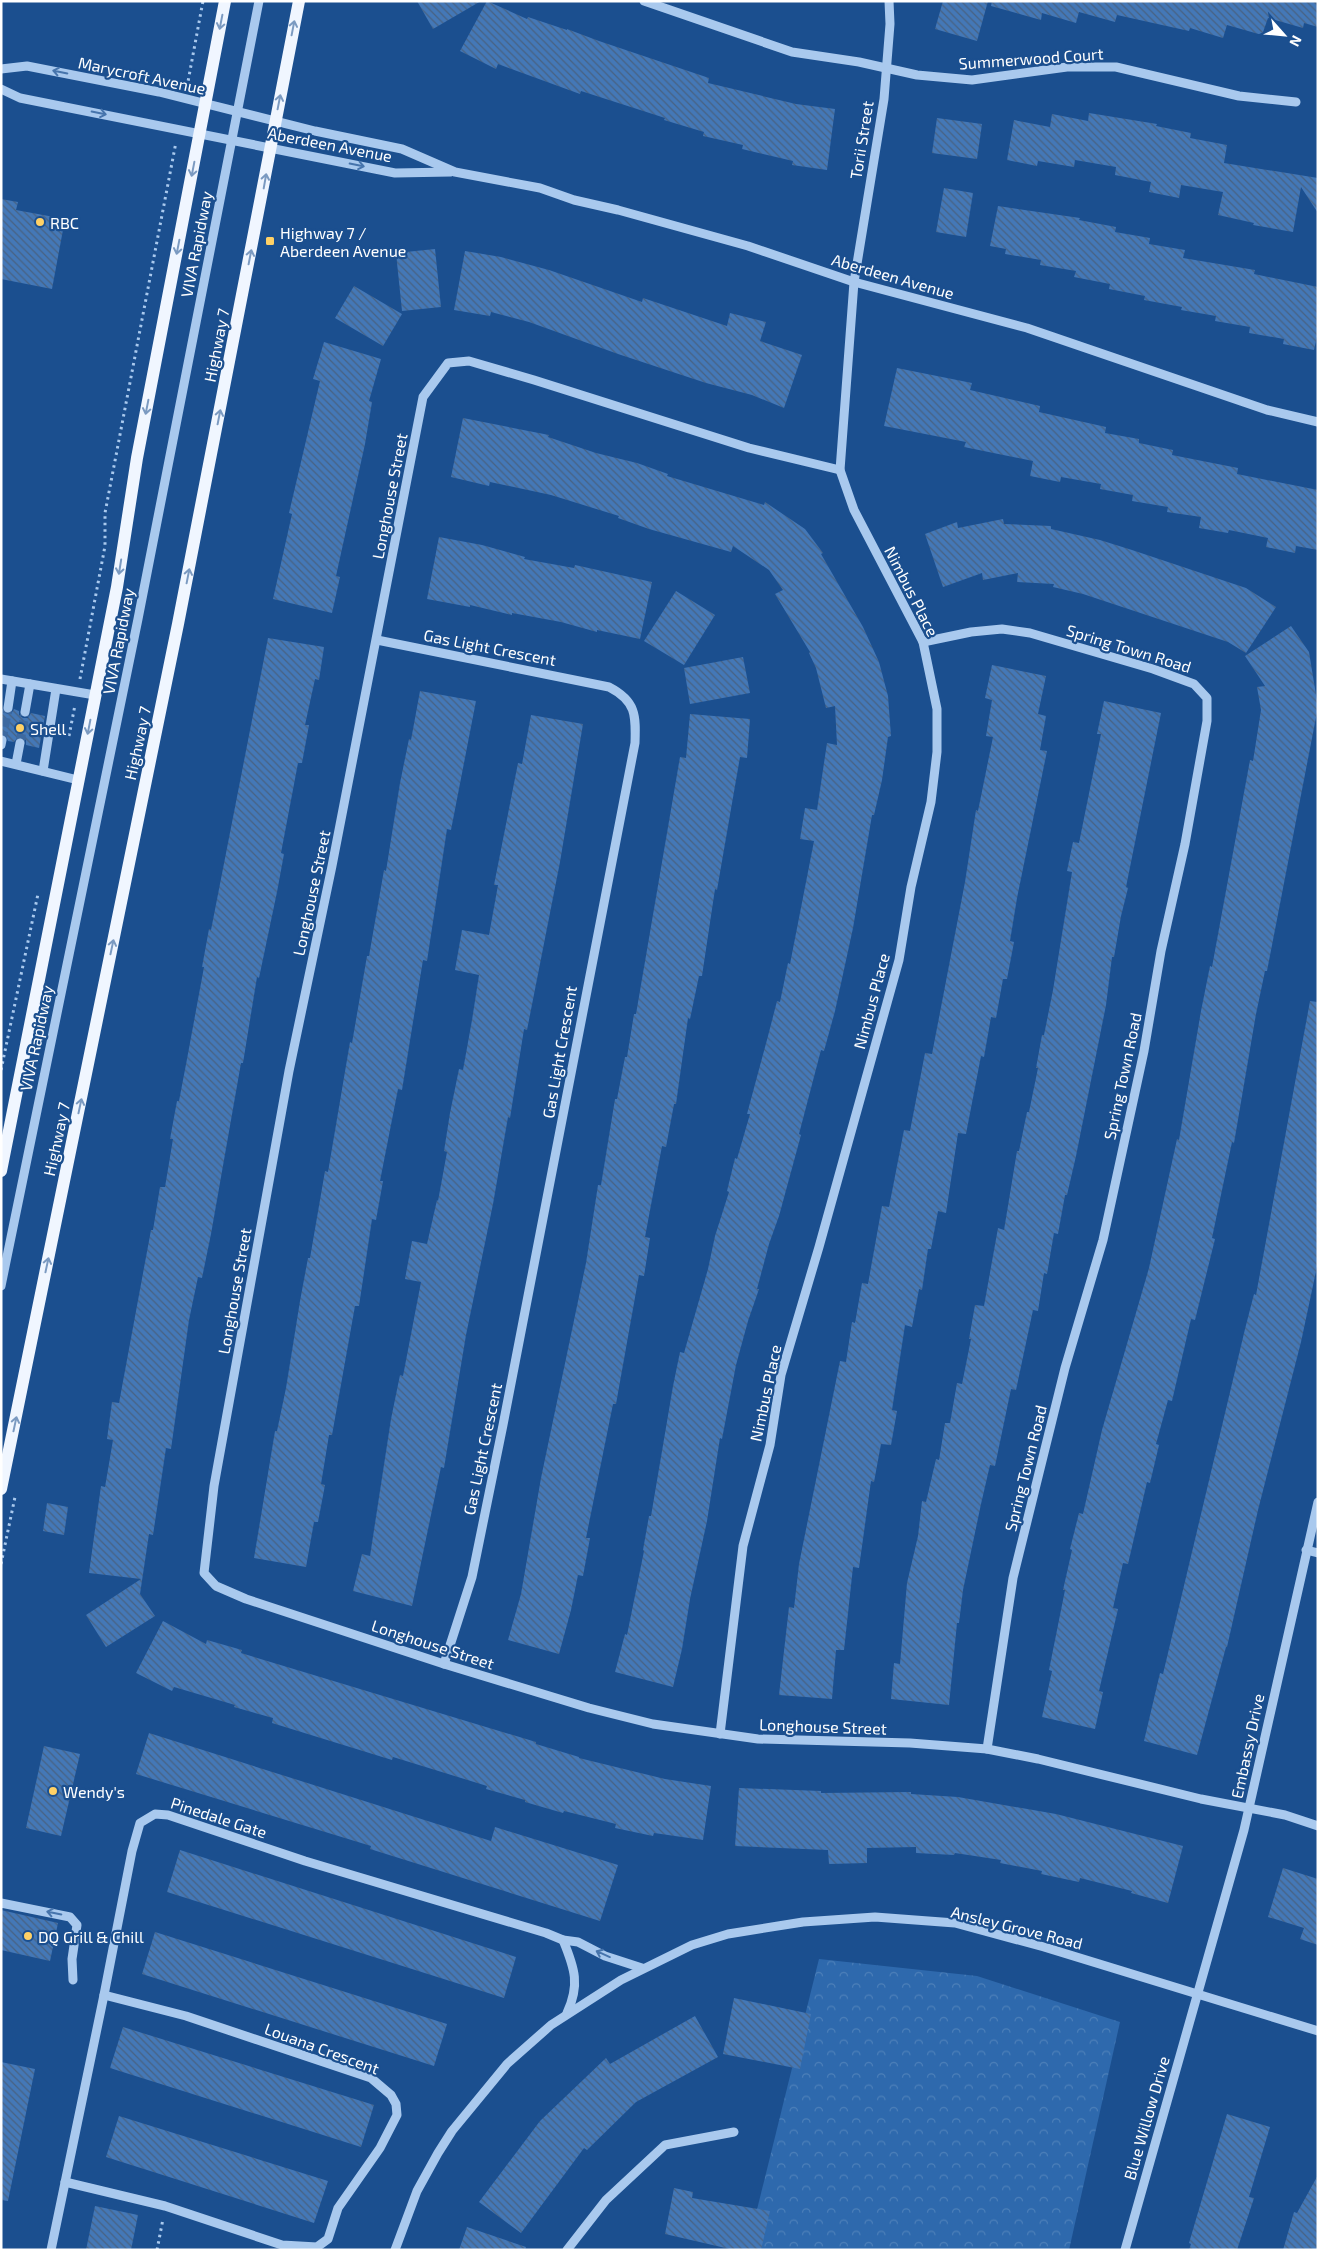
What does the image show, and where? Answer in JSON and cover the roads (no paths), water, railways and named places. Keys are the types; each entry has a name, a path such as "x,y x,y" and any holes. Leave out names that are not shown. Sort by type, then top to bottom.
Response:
{"main road":[{"path":"1,1171 116,587 139,449 225,1"},
{"name":"Highway 7","path":"1,1489 176,634 299,1"}],"street":[{"name":"VIVA Rapidway","path":"1,1286 138,619 259,1"},
{"name":"Summerwood Court","path":"644,1 792,52 916,75 972,80 1067,67 1103,66 1116,67 1239,96 1296,102"},
{"name":"Torii Street","path":"854,282 884,99 890,24 889,1"},
{"name":"Marycroft Avenue","path":"1,69 27,66 160,92 276,121"},
{"path":"1,88 20,98 200,133"},
{"name":"Aberdeen Avenue","path":"276,121 402,149 456,172"},
{"name":"Aberdeen Avenue","path":"200,133 394,172 456,172 540,188 574,200 627,212 748,246 854,282 1027,328 1268,410 1318,422"},
{"name":"Nimbus Place","path":"720,1734 743,1546 770,1445 781,1375 819,1247 899,960 912,887 931,802 937,752 937,709 923,642 854,510 840,470 854,282"},
{"name":"Longhouse Street","path":"840,470 749,448 534,380 469,362 448,364 423,397 377,640 289,1071 214,1486 204,1573 216,1586 246,1599 444,1664 607,1713 653,1724 758,1739 910,1743 987,1749 1285,1815 1318,1826"},
{"name":"Spring Town Road","path":"923,642 971,632 1002,629 1030,633 1153,669 1194,684 1207,698 1207,721 1185,844 1161,951 1144,1050 1103,1240 1065,1368 1013,1578 987,1749"},
{"name":"Gas Light Crescent","path":"377,640 609,687 624,695 636,717 635,743 501,1435 472,1577 444,1664"},
{"path":"1,678 95,695"},
{"path":"8,708 12,681"},
{"path":"25,712 30,684"},
{"path":"44,771 56,689"},
{"path":"16,764 20,743"},
{"path":"1,761 78,780"},
{"name":"Embassy Drive","path":"1197,1994 1249,1808 1318,1502"},
{"path":"1306,1550 1318,1554"},
{"name":"Pinedale Gate","path":"51,2250 132,1852 140,1823 155,1814 168,1814 305,1861 546,1933 563,1940 578,1942 605,1956 642,1968"},
{"path":"1,1903 70,1917 77,1924 72,1959 73,1980"},
{"name":"Ansley Grove Road","path":"395,2250 417,2191 452,2130 507,2064 567,2013 642,1968 692,1945 728,1934 803,1922 875,1917 955,1923 1044,1947 1318,2031"},
{"path":"563,1940 576,1978 574,1996 567,2013"},
{"name":"Blue Willow Drive","path":"1125,2250 1197,1994"},
{"name":"Louana Crescent","path":"65,2182 165,2206 282,2245 317,2247 328,2239 338,2208 380,2148 397,2115 396,2104 392,2095 371,2078 186,2016 104,1995"},
{"path":"567,2250 606,2200 665,2145 734,2132"}],"tunnel":[{"path":"2,740 8,708"},
{"path":"20,743 25,712"}],"place":[{"name":"RBC","path":"40,222"},
{"name":"Highway 7 / Aberdeen Avenue","path":"270,241"},
{"name":"Shell","path":"20,728"},
{"name":"Wendy's","path":"53,1791"},
{"name":"DQ Grill & Chill","path":"28,1936"}]}
